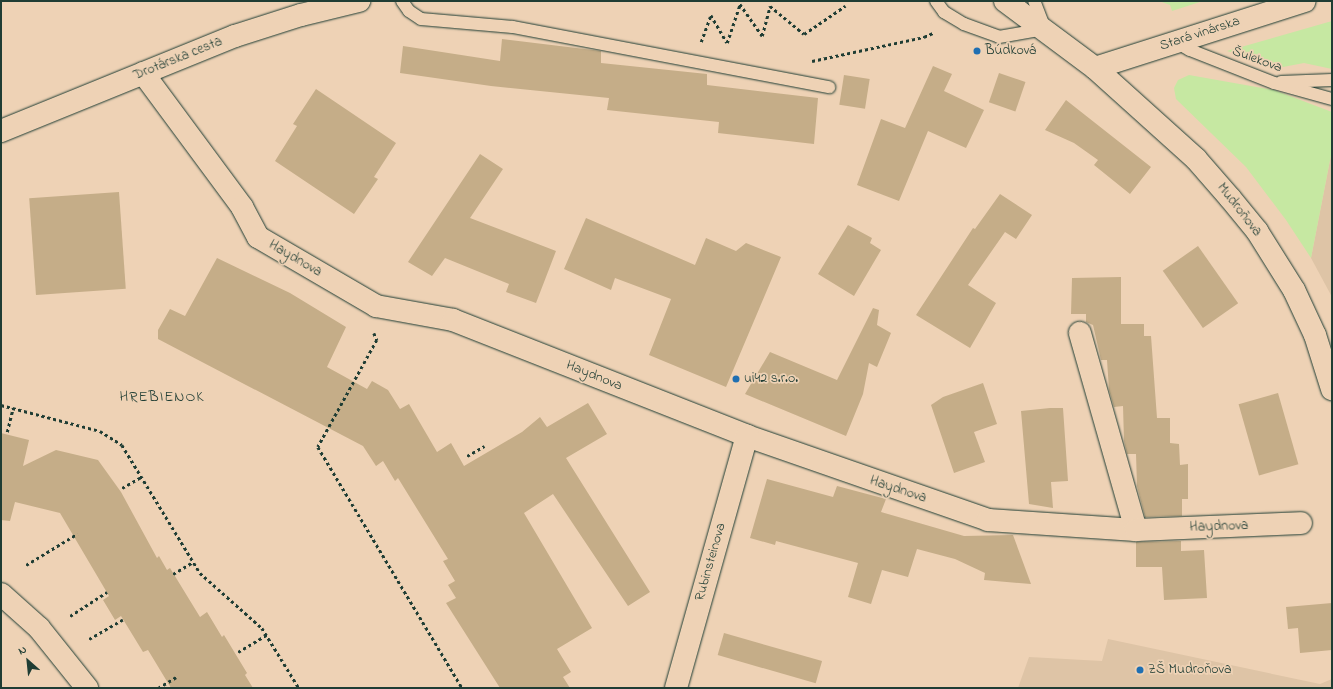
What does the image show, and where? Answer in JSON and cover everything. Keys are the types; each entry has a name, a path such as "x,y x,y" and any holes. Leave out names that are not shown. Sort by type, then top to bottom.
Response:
{"street":[{"name":"Drotárska cesta","path":"1,131 234,36 302,15 359,1"},
{"path":"1006,1 1045,28 1095,68"},
{"name":"Stará vinárska","path":"1095,68 1305,1"},
{"name":"Mudroňova","path":"1095,68 1196,159 1257,231 1305,312 1332,389"},
{"name":"Haydnova","path":"143,73 242,207 258,237 376,306 453,320 747,436 988,520 1136,530 1301,523"},
{"path":"1080,333 1136,530"},
{"name":"Rubinsteinova","path":"676,688 747,436"},
{"path":"1,594 39,628 87,688"}],"lane":[{"path":"402,1 409,11 421,19 513,27 829,87"},
{"path":"936,1 944,12 964,24 999,37 1045,28 1034,1"},
{"name":"Šulekova","path":"1175,42 1190,50 1274,83 1332,99"},
{"path":"1274,83 1332,80"}],"path":[{"path":"694,62 711,16 727,43 740,4 762,36 770,6 804,34 845,6"},
{"path":"805,62 924,37 933,33"},
{"path":"371,326 378,340 318,447 462,688"},
{"path":"1,405 100,431 122,445 200,573 262,628 299,688"},
{"path":"7,432 13,408"},
{"path":"467,456 484,446"},
{"path":"122,488 141,477"},
{"path":"26,565 77,534"},
{"path":"173,574 193,562"},
{"path":"70,616 107,592"},
{"path":"89,639 123,619"},
{"path":"238,652 266,635"},
{"path":"158,688 176,677"}],"shaded area":[{"path":"1332,150 1332,297 1311,258"},
{"name":"ZŠ Mudroňova","path":"1108,639 1320,684 1332,679 1332,688 1018,688 1029,657 1102,661"}],"green space":[{"path":"1159,1 1203,1 1172,11 1170,5"},
{"path":"1332,21 1332,69 1304,63 1283,67 1227,51"},
{"path":"1189,75 1274,90 1332,112 1332,150 1311,258 1286,220 1246,167 1176,99 1174,88 1178,80"}],"building":[{"path":"502,39 601,51 601,63 707,74 707,85 818,98 814,144 718,133 719,122 607,110 609,98 491,86 400,73 403,46 500,61"},
{"path":"933,66 952,74 944,91 984,110 966,148 928,131 899,201 857,185 881,119 905,128"},
{"path":"999,73 1025,82 1015,111 989,102"},
{"path":"844,75 870,79 865,109 839,105"},
{"path":"316,89 396,143 374,177 378,179 354,214 275,161 297,126 293,124"},
{"path":"1066,100 1151,167 1130,194 1094,165 1098,160 1074,143 1045,130"},
{"path":"480,154 503,169 470,218 556,251 536,303 506,292 509,284 445,258 432,276 408,262"},
{"path":"119,192 126,289 36,295 29,198"},
{"path":"1000,194 1032,215 1016,239 1005,232 968,285 996,303 970,348 916,315 973,228 975,229"},
{"path":"586,218 695,265 706,238 736,251 746,243 781,257 726,387 649,355 671,299 615,278 611,290 564,269"},
{"path":"848,225 872,238 870,243 881,250 854,296 818,274"},
{"path":"1198,246 1238,303 1203,328 1163,271"},
{"path":"217,258 290,293 346,327 327,367 367,389 372,381 388,390 400,409 409,404 437,452 451,443 464,466 522,432 540,417 547,427 588,403 607,434 566,458 650,592 628,606 553,494 524,513 592,628 557,649 571,672 563,677 570,688 500,688 446,603 456,598 448,585 455,581 443,561 448,559 398,478 395,481 383,461 376,466 363,446 158,339 158,330 170,309 185,316"},
{"path":"1121,277 1121,324 1144,324 1144,336 1151,336 1157,418 1170,418 1170,443 1179,444 1180,465 1188,464 1188,499 1182,499 1182,516 1145,517 1137,486 1136,454 1127,454 1124,441 1123,406 1114,407 1109,390 1107,360 1101,360 1093,325 1086,322 1086,314 1071,314 1072,278"},
{"path":"873,308 879,310 877,325 891,333 877,367 869,363 863,394 846,436 745,394 770,352 837,380"},
{"path":"983,383 997,424 974,432 985,462 954,473 931,405 943,397"},
{"path":"1278,393 1298,464 1259,475 1239,404"},
{"path":"1063,408 1068,481 1051,482 1053,508 1029,504 1021,411"},
{"path":"1,433 29,440 23,466 56,450 98,460 121,492 157,558 159,556 167,570 170,568 200,617 207,612 222,637 224,635 247,673 245,675 253,688 171,688 148,650 143,652 121,616 115,620 103,600 109,596 60,513 15,502 10,521 1,520"},
{"path":"767,479 833,497 837,486 886,499 881,512 964,536 1013,535 1031,584 984,580 985,573 955,559 917,549 908,577 882,570 871,604 848,597 858,563 776,541 775,545 750,538"},
{"path":"1181,541 1181,551 1204,550 1207,598 1164,600 1162,567 1136,567 1136,542"},
{"path":"1332,603 1332,650 1300,653 1298,628 1288,629 1286,607"},
{"path":"724,633 822,661 816,683 718,655"}],"place":[{"name":"Búdková","path":"977,51"},
{"name":"ui42 s.r.o.","path":"736,379"},
{"name":"ZŠ Mudroňova","path":"1140,670"}],"district":[{"name":"HREBIENOK","path":"162,398"}]}
